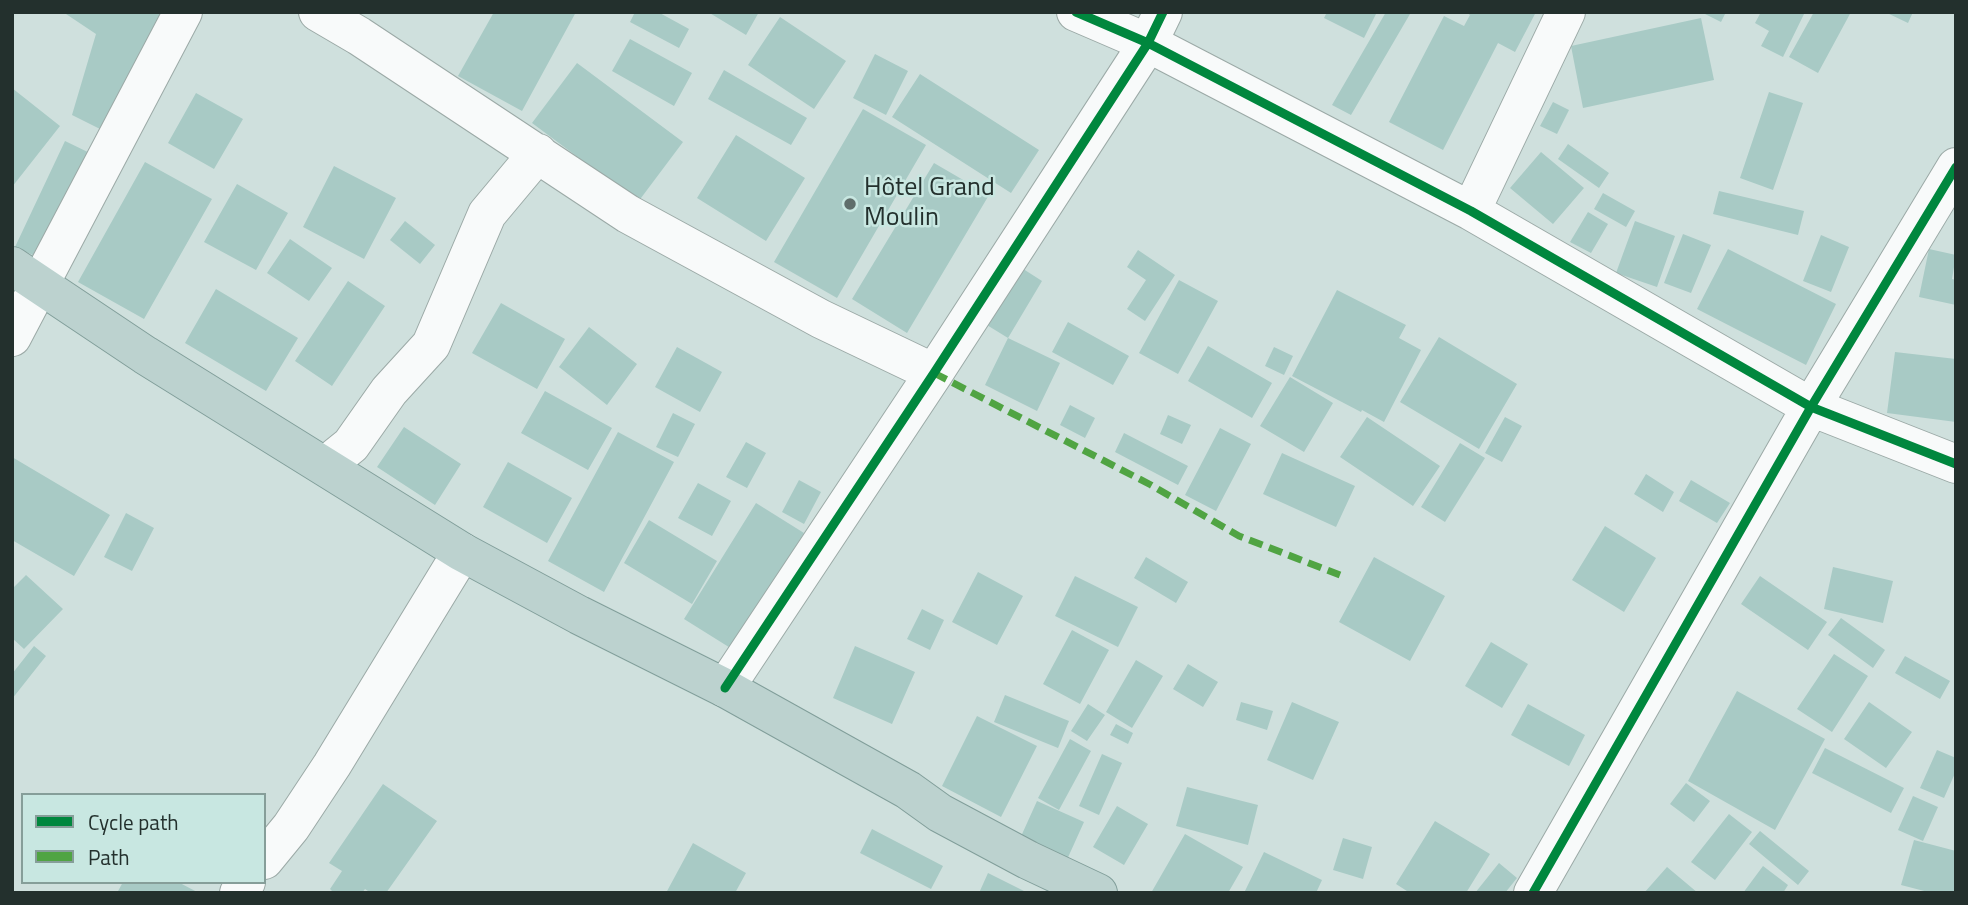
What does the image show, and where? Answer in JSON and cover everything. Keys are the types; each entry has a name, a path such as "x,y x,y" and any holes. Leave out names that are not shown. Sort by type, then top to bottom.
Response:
{"highway":[{"path":"27,276 145,355 462,552 579,615 725,688 908,790 940,813 1028,860 1098,893"}],"street":[{"path":"12,337 27,276 183,12"},
{"path":"318,12 359,36 628,214 821,319 934,373"},
{"path":"1076,12 1155,28 1811,407 1956,464"},
{"path":"1471,211 1566,12"},
{"path":"725,688 934,373 1155,28"},
{"path":"325,466 351,445 389,391 431,345 487,214 538,153"},
{"path":"1533,893 1811,407 1956,167"},
{"path":"266,858 291,827 332,765 462,552"}],"building":[{"path":"63,12 179,12 110,134 72,115 96,34"},
{"path":"494,12 576,12 522,111 458,76"},
{"path":"635,12 658,12 689,29 679,48 630,22"},
{"path":"708,12 759,12 746,35"},
{"path":"1327,12 1377,12 1364,38 1324,18"},
{"path":"1386,12 1410,14 1351,115 1332,105"},
{"path":"1466,12 1536,12 1515,52 1498,43 1443,150 1389,122 1444,16 1464,26 1470,15"},
{"path":"1701,12 1726,12 1721,22"},
{"path":"1761,12 1805,12 1783,57 1761,46 1769,31 1755,23"},
{"path":"1814,12 1851,12 1818,73 1789,57"},
{"path":"1885,12 1913,12 1908,23"},
{"path":"780,17 846,61 814,109 748,65"},
{"path":"1701,18 1714,80 1583,108 1571,46"},
{"path":"630,39 692,73 674,106 612,71"},
{"path":"875,54 908,71 886,115 853,98"},
{"path":"577,63 683,142 638,202 532,123"},
{"path":"724,70 807,118 791,145 708,99"},
{"path":"920,74 1039,150 1011,193 892,117"},
{"path":"12,88 60,126 12,187"},
{"path":"1769,92 1803,103 1773,190 1740,178"},
{"path":"196,93 243,119 214,169 168,143"},
{"path":"1553,102 1569,110 1557,134 1540,126"},
{"name":"Hôtel Grand Moulin","path":"863,109 926,145 837,298 774,262"},
{"path":"736,135 805,178 766,241 697,198"},
{"path":"65,141 96,156 46,261 15,247"},
{"path":"1568,144 1609,173 1599,188 1558,159"},
{"path":"1541,152 1584,188 1553,224 1510,188"},
{"path":"145,162 212,199 144,319 78,282"},
{"path":"934,163 989,195 907,333 852,299"},
{"path":"334,166 396,198 364,259 303,227"},
{"path":"237,184 288,213 256,270 204,242"},
{"path":"1719,191 1804,211 1798,235 1713,214"},
{"path":"1603,193 1635,211 1626,227 1594,209"},
{"path":"1588,212 1608,224 1591,253 1570,242"},
{"path":"405,221 435,245 420,264 390,240"},
{"path":"1635,221 1675,236 1657,287 1616,273"},
{"path":"1683,234 1711,245 1691,293 1664,283"},
{"path":"1821,235 1849,247 1831,292 1803,281"},
{"path":"290,239 332,268 309,301 267,273"},
{"path":"1728,249 1836,304 1806,365 1697,309"},
{"path":"1929,249 1956,255 1952,279 1956,280 1956,305 1919,297"},
{"path":"1138,250 1175,275 1145,321 1127,309 1146,280 1127,267"},
{"path":"1017,265 1042,281 1008,338 982,322"},
{"path":"1179,280 1218,301 1178,374 1139,353"},
{"path":"348,281 385,306 332,386 295,361"},
{"path":"216,289 298,338 266,391 185,343"},
{"path":"1337,290 1406,325 1399,338 1421,350 1384,422 1292,376"},
{"path":"501,303 565,339 537,389 472,353"},
{"path":"1068,322 1129,356 1113,385 1052,352"},
{"path":"589,327 637,364 607,405 559,367"},
{"path":"1439,337 1517,384 1479,449 1400,402"},
{"path":"1008,338 1060,363 1037,411 985,385"},
{"path":"1208,346 1272,383 1252,418 1188,381"},
{"path":"677,347 722,372 700,412 655,387"},
{"path":"1274,347 1293,356 1284,375 1265,366"},
{"path":"1895,352 1956,359 1956,422 1887,413"},
{"path":"1290,377 1333,403 1304,452 1260,426"},
{"path":"545,391 612,428 588,470 521,433"},
{"path":"1070,405 1095,418 1085,438 1060,425"},
{"path":"673,413 695,424 678,457 656,447"},
{"path":"1168,415 1191,425 1182,444 1160,434"},
{"path":"1367,417 1440,466 1413,506 1340,457"},
{"path":"1505,417 1522,426 1502,462 1485,453"},
{"path":"404,427 461,464 435,505 377,467"},
{"path":"1220,428 1251,444 1216,511 1185,495"},
{"path":"618,432 674,462 604,592 548,561"},
{"path":"1124,433 1188,466 1178,485 1115,452"},
{"path":"746,442 766,453 747,488 726,477"},
{"path":"1460,443 1485,458 1445,522 1421,507"},
{"path":"1282,453 1355,486 1336,527 1263,494"},
{"path":"12,457 110,515 74,576 12,540"},
{"path":"508,462 572,498 547,543 483,507"},
{"path":"1646,474 1674,492 1663,512 1634,494"},
{"path":"799,480 821,492 804,524 782,512"},
{"path":"1691,480 1730,503 1717,523 1679,501"},
{"path":"698,483 731,501 712,536 678,518"},
{"path":"756,503 804,533 732,649 684,619"},
{"path":"126,513 154,528 132,571 104,557"},
{"path":"649,520 717,561 692,604 624,563"},
{"path":"1605,526 1656,558 1624,612 1572,580"},
{"path":"1146,557 1188,582 1176,603 1134,578"},
{"path":"1374,557 1445,596 1410,661 1339,622"},
{"path":"1833,567 1893,581 1883,623 1824,609"},
{"path":"978,572 1023,596 997,645 952,622"},
{"path":"26,575 63,609 24,649 12,638 12,589"},
{"path":"1075,576 1138,607 1118,647 1055,616"},
{"path":"1760,576 1827,622 1808,650 1741,604"},
{"path":"922,609 944,620 930,650 907,639"},
{"path":"1841,618 1885,650 1873,668 1828,635"},
{"path":"1072,630 1109,650 1080,704 1043,684"},
{"path":"1491,642 1528,664 1502,708 1465,686"},
{"path":"34,646 46,656 12,699 12,674"},
{"path":"855,646 915,672 892,724 833,698"},
{"path":"1834,654 1868,676 1832,732 1797,709"},
{"path":"1905,656 1950,681 1940,699 1895,673"},
{"path":"1136,660 1163,676 1132,728 1106,712"},
{"path":"1188,664 1218,682 1203,707 1173,689"},
{"path":"1737,691 1825,739 1775,830 1688,781"},
{"path":"1005,695 1069,721 1058,748 994,722"},
{"path":"1241,702 1273,711 1267,730 1236,720"},
{"path":"1292,702 1339,722 1313,780 1267,760"},
{"path":"1869,702 1912,732 1886,768 1844,739"},
{"path":"1088,704 1105,715 1087,741 1071,731"},
{"path":"1528,704 1585,735 1569,766 1511,735"},
{"path":"977,716 1037,746 1001,817 942,786"},
{"path":"1116,724 1133,733 1128,744 1110,735"},
{"path":"1070,739 1091,751 1059,810 1038,798"},
{"path":"1825,748 1904,788 1891,813 1812,773"},
{"path":"1937,750 1956,758 1956,771 1944,798 1920,788"},
{"path":"1102,754 1122,763 1099,815 1079,806"},
{"path":"1686,783 1710,801 1694,822 1670,804"},
{"path":"383,784 437,821 386,893 371,893 365,889 362,893 334,893 330,889 342,871 329,863"},
{"path":"1187,787 1258,805 1248,845 1176,826"},
{"path":"1913,796 1938,807 1923,841 1898,830"},
{"path":"1037,801 1084,822 1065,864 1018,843"},
{"path":"1117,806 1148,824 1124,865 1093,847"},
{"path":"1729,814 1752,832 1715,880 1691,862"},
{"path":"1435,821 1490,854 1466,893 1410,893 1396,884"},
{"path":"872,829 943,866 931,889 860,853"},
{"path":"1760,831 1809,871 1798,885 1749,844"},
{"path":"1185,834 1243,867 1228,893 1151,893"},
{"path":"1343,838 1372,847 1363,879 1333,870"},
{"path":"1914,840 1956,851 1955,893 1932,893 1901,885"},
{"path":"693,843 746,873 735,893 666,893"},
{"path":"1264,852 1322,880 1316,893 1244,893"},
{"path":"1499,863 1517,878 1505,893 1475,893"},
{"path":"1763,866 1788,885 1783,893 1743,893"},
{"path":"1667,867 1698,893 1644,893"},
{"path":"988,873 1028,893 979,893"},
{"path":"122,884 182,884 199,893 117,893"}],"marked path":[{"path":"934,373 1151,485 1239,536 1340,575"}],"cycle path":[{"path":"1076,12 1148,43 1471,211 1811,407 1956,464"},
{"path":"725,688 1148,43 1163,12"},
{"path":"1533,893 1811,407 1956,167"}],"place":[{"name":"Hôtel Grand Moulin","path":"850,204"}]}
